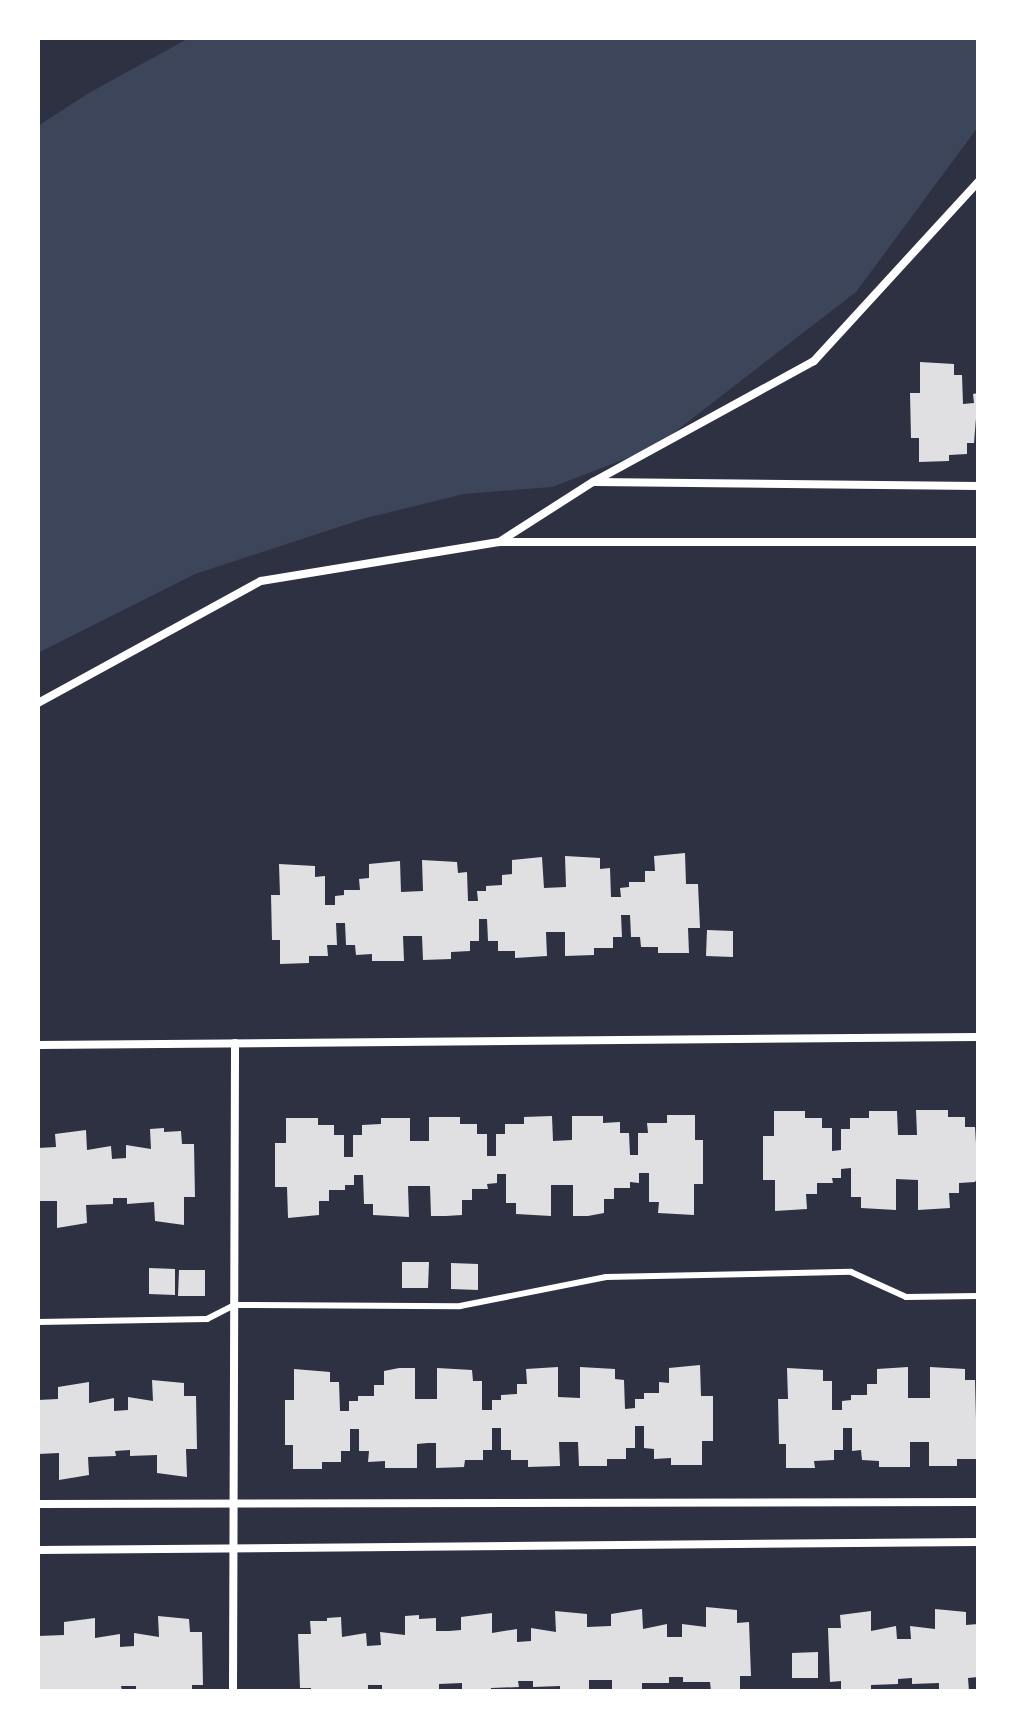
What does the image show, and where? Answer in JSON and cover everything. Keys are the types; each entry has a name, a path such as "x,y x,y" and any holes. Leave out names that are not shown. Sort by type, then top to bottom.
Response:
{"street":[{"path":"499,542 593,482 814,361 978,182"},
{"path":"593,482 978,486"},
{"path":"38,703 261,581 499,542 978,542"},
{"path":"38,1045 978,1037"},
{"path":"233,1691 235,1043"},
{"path":"38,1504 978,1502"},
{"path":"38,1550 978,1542"}],"lane":[{"path":"38,1322 207,1319 235,1305 460,1306 606,1277 851,1272 906,1297 978,1296"}],"shaded area":[{"path":"189,38 978,38 978,127 856,292 654,448 552,487 464,494 366,518 195,574 38,653 38,126 87,94"}],"building":[{"path":"920,362 954,364 954,375 962,375 963,404 974,403 973,394 978,393 974,443 967,443 967,454 949,455 949,461 919,462 919,438 911,438 910,393 920,393"},
{"path":"685,853 686,884 698,884 700,928 688,928 689,953 658,953 658,947 641,947 640,937 631,937 630,915 621,915 622,937 613,937 613,948 594,948 594,955 565,956 565,932 546,932 547,956 515,958 515,951 498,951 498,941 488,941 487,919 479,919 479,941 470,941 470,951 451,952 451,959 423,960 422,936 403,936 404,961 372,961 372,954 356,955 355,945 346,945 345,923 336,923 337,945 327,945 328,956 309,956 309,963 280,964 280,940 272,940 271,895 280,895 279,864 315,866 315,877 325,876 325,905 335,905 335,896 344,895 344,890 360,890 359,879 369,878 369,864 400,861 401,892 423,891 422,860 457,862 458,873 467,872 468,901 478,901 477,891 486,891 486,886 502,885 502,875 512,874 512,860 542,857 544,888 566,887 565,856 600,858 600,869 610,868 611,897 621,897 620,888 629,887 629,882 645,882 645,871 655,871 654,856"},
{"path":"707,930 733,931 733,957 706,956"},
{"path":"916,1110 948,1110 948,1117 965,1117 965,1127 975,1127 978,1177 975,1182 959,1183 959,1193 949,1193 950,1208 918,1210 918,1180 896,1179 896,1210 861,1208 861,1197 851,1197 851,1168 841,1169 841,1178 832,1178 833,1183 817,1183 817,1194 806,1194 807,1209 775,1211 775,1180 763,1180 763,1136 774,1136 774,1111 805,1111 805,1118 822,1118 822,1128 832,1128 832,1151 841,1150 841,1129 850,1129 850,1118 869,1118 869,1111 897,1111 898,1135 917,1135"},
{"path":"667,1115 695,1115 695,1140 703,1140 703,1184 694,1184 694,1215 658,1213 659,1202 649,1202 649,1173 639,1173 639,1183 630,1182 630,1188 614,1188 614,1199 604,1199 604,1213 588,1216 573,1216 573,1185 551,1185 551,1216 516,1214 516,1203 506,1203 506,1174 497,1174 497,1183 487,1184 488,1189 472,1189 472,1200 462,1200 462,1215 446,1216 431,1216 430,1186 408,1186 409,1217 373,1215 373,1204 364,1204 363,1175 354,1175 354,1185 345,1185 345,1190 329,1190 329,1201 319,1201 319,1215 288,1218 287,1187 275,1187 275,1143 286,1143 286,1118 318,1118 318,1125 334,1125 334,1135 344,1135 344,1157 353,1157 353,1135 362,1135 362,1125 381,1124 381,1118 410,1118 410,1141 429,1141 429,1117 460,1117 460,1124 477,1124 477,1134 487,1134 487,1156 496,1156 496,1134 505,1134 505,1124 524,1124 524,1117 552,1116 553,1141 572,1140 572,1116 603,1116 603,1123 620,1122 620,1133 629,1133 630,1155 638,1155 638,1133 648,1133 647,1123 667,1123"},
{"path":"164,1128 164,1132 181,1131 182,1144 194,1144 195,1197 184,1197 184,1225 155,1221 154,1202 127,1204 127,1198 113,1198 113,1204 86,1205 87,1223 57,1228 57,1201 38,1201 38,1148 56,1147 55,1134 86,1130 87,1150 111,1146 112,1159 126,1158 126,1145 151,1149 150,1129"},
{"path":"402,1262 429,1262 428,1288 402,1288"},
{"path":"451,1263 478,1264 478,1290 451,1289"},
{"path":"149,1268 175,1269 175,1295 149,1294"},
{"path":"179,1270 205,1270 205,1296 178,1296"},
{"path":"700,1365 701,1396 713,1396 713,1441 702,1441 702,1465 671,1465 671,1458 654,1459 654,1449 644,1448 644,1426 635,1426 635,1448 626,1448 626,1459 607,1459 607,1466 579,1466 578,1442 559,1442 560,1466 528,1467 528,1460 511,1460 511,1450 501,1450 501,1428 492,1428 492,1450 483,1450 483,1460 465,1460 464,1467 436,1468 436,1443 417,1444 417,1468 385,1468 385,1461 368,1462 369,1451 359,1451 359,1429 350,1429 350,1451 341,1451 341,1462 322,1462 322,1469 293,1469 293,1445 285,1445 285,1400 294,1400 294,1369 330,1372 330,1382 339,1382 340,1411 349,1411 349,1401 358,1401 358,1396 374,1396 374,1385 384,1385 384,1371 399,1368 415,1368 415,1399 437,1399 437,1368 472,1370 473,1381 482,1381 482,1410 492,1410 492,1400 501,1400 501,1395 517,1394 517,1384 527,1384 526,1369 558,1367 558,1397 580,1398 580,1367 615,1369 615,1379 624,1380 625,1409 635,1408 635,1399 644,1399 644,1393 659,1393 659,1382 669,1383 669,1368"},
{"path":"908,1367 908,1398 930,1398 930,1367 965,1369 965,1380 975,1380 977,1459 957,1459 957,1466 929,1466 929,1442 910,1442 910,1467 879,1467 879,1461 862,1460 861,1450 852,1451 852,1428 843,1428 843,1450 834,1450 834,1460 814,1461 815,1468 786,1468 786,1444 779,1444 778,1399 788,1399 787,1368 823,1370 823,1381 832,1381 832,1410 842,1410 842,1401 851,1400 851,1395 867,1395 867,1384 877,1384 877,1369"},
{"path":"152,1380 184,1383 184,1396 196,1396 197,1449 186,1449 187,1477 157,1473 157,1455 130,1456 130,1450 115,1451 116,1456 88,1457 89,1475 59,1480 59,1453 38,1454 38,1400 58,1399 58,1387 89,1382 89,1403 114,1398 114,1411 128,1410 128,1397 153,1401"},
{"path":"706,1607 737,1610 737,1623 749,1622 751,1676 740,1676 740,1691 711,1691 710,1682 683,1682 683,1677 669,1677 669,1683 642,1683 642,1691 612,1691 612,1680 589,1680 589,1691 560,1691 560,1686 533,1687 533,1681 518,1681 519,1687 491,1688 491,1691 462,1691 462,1683 439,1684 439,1691 382,1690 382,1685 368,1685 368,1691 311,1691 311,1688 300,1688 298,1634 311,1634 310,1621 341,1617 342,1637 366,1633 367,1646 381,1645 380,1632 405,1635 405,1616 436,1618 436,1631 449,1631 461,1630 461,1617 492,1613 492,1633 517,1629 517,1642 531,1641 531,1628 556,1632 555,1611 587,1614 587,1627 611,1626 611,1614 642,1609 643,1629 667,1624 667,1637 682,1637 682,1624 706,1627"},
{"path":"935,1609 966,1612 966,1625 978,1624 978,1677 968,1678 969,1691 939,1691 939,1683 912,1684 912,1678 898,1679 898,1684 871,1685 871,1691 841,1691 841,1681 830,1682 828,1628 841,1628 840,1615 871,1611 871,1631 896,1626 897,1639 911,1639 910,1626 935,1629"},
{"path":"158,1616 189,1619 190,1632 202,1632 203,1685 192,1685 192,1691 136,1691 136,1686 121,1686 122,1691 38,1691 38,1636 64,1635 64,1622 95,1618 95,1638 120,1634 120,1647 134,1646 134,1633 159,1637"},
{"path":"818,1652 818,1678 792,1678 792,1653"}]}
